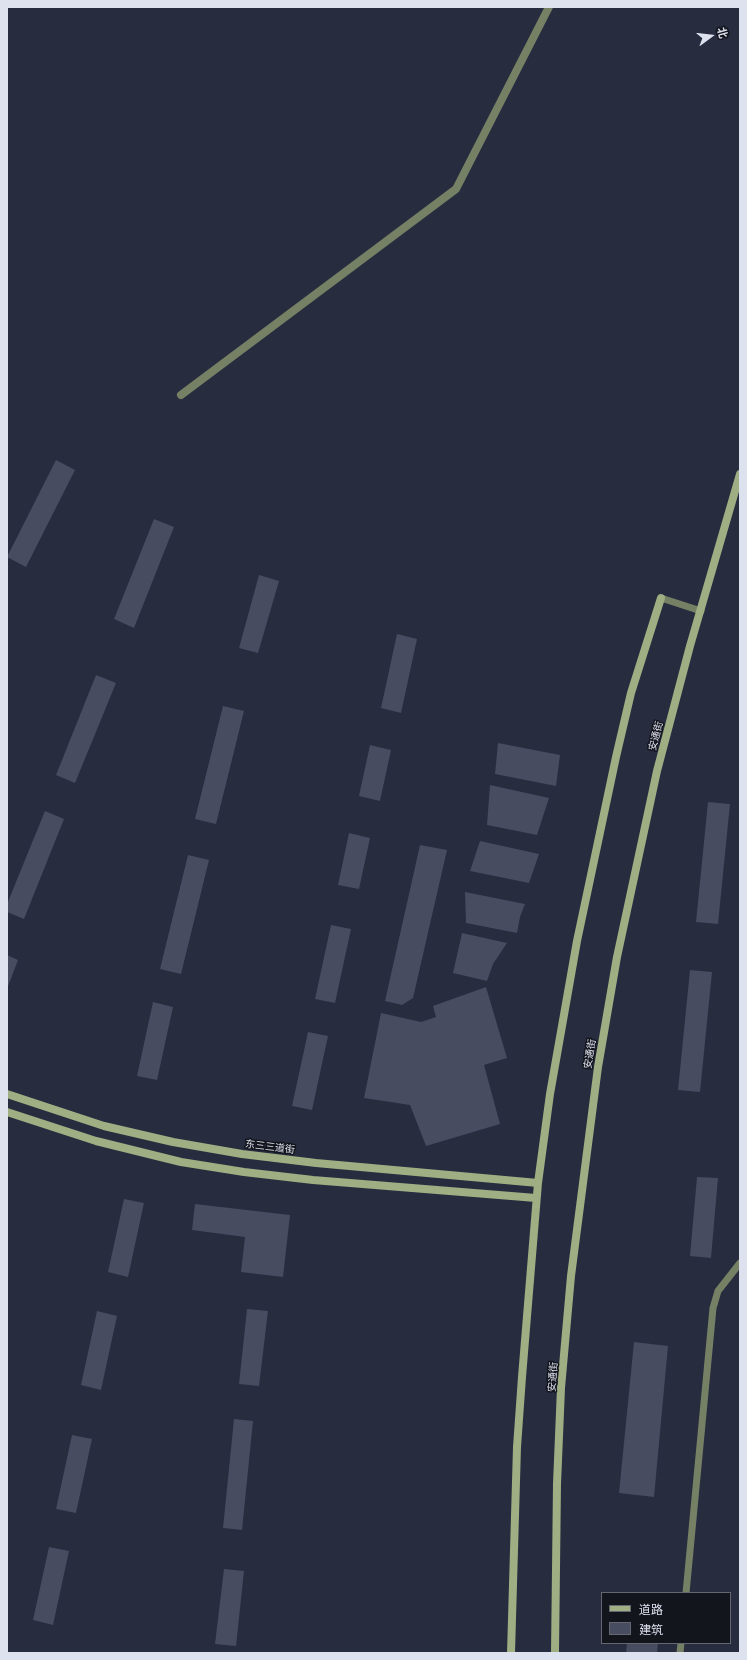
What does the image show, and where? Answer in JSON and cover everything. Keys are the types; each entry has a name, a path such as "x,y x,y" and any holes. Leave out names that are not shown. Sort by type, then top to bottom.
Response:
{"main road":[{"name":"安通街","path":"555,1653 557,1484 561,1388 572,1269 597,1074 617,957 657,771 700,611 740,474"},
{"path":"511,1653 517,1447 538,1183 562,1021 577,941 631,693 661,598"},
{"name":"东三三道街","path":"7,1094 104,1126 173,1142 242,1154 324,1164 538,1183"},
{"path":"7,1112 96,1141 181,1162 244,1172 313,1180 536,1198"}],"street":[{"path":"181,396 456,189 549,7"}],"lane":[{"path":"661,598 700,611"},
{"path":"686,1592 713,1308 718,1291 740,1263"}],"building":[{"path":"56,460 75,470 26,567 7,557"},
{"path":"154,519 174,527 134,628 114,619"},
{"path":"259,575 279,581 258,653 239,648"},
{"path":"397,634 417,639 401,713 381,708"},
{"path":"96,675 116,683 75,783 56,775"},
{"path":"223,706 244,711 216,824 195,819"},
{"path":"498,743 560,755 556,786 495,774"},
{"path":"370,745 391,750 380,801 359,796"},
{"path":"490,785 549,798 537,835 487,825"},
{"path":"708,802 730,804 718,924 696,922"},
{"path":"45,811 64,819 24,919 7,912 7,904"},
{"path":"349,833 370,838 359,889 338,885"},
{"path":"480,841 539,854 529,883 470,871"},
{"path":"420,845 447,850 413,998 402,1005 385,1001"},
{"path":"188,855 209,860 181,974 160,969"},
{"path":"465,892 525,904 520,917 517,933 466,923"},
{"path":"331,925 351,929 335,1003 315,999"},
{"path":"462,933 507,943 493,964 487,981 453,973"},
{"path":"7,955 18,960 7,989"},
{"path":"690,970 712,972 700,1092 678,1090"},
{"path":"486,987 507,1058 484,1065 500,1124 426,1146 410,1105 364,1098 381,1013 421,1022 436,1017 433,1006"},
{"path":"153,1002 173,1007 157,1080 137,1076"},
{"path":"308,1032 328,1036 312,1110 292,1106"},
{"path":"697,1177 718,1178 711,1258 690,1256"},
{"path":"124,1199 144,1203 128,1277 108,1272"},
{"path":"195,1204 290,1215 283,1277 241,1272 245,1237 192,1230"},
{"path":"247,1309 268,1311 259,1386 239,1384"},
{"path":"97,1311 117,1316 101,1390 81,1385"},
{"path":"634,1342 668,1346 654,1497 619,1493"},
{"path":"234,1419 253,1421 242,1530 223,1528"},
{"path":"72,1435 92,1439 76,1513 56,1509"},
{"path":"49,1547 69,1551 53,1625 33,1620"},
{"path":"224,1569 244,1571 236,1646 215,1644"},
{"path":"627,1644 658,1644 657,1653 626,1653"}]}
